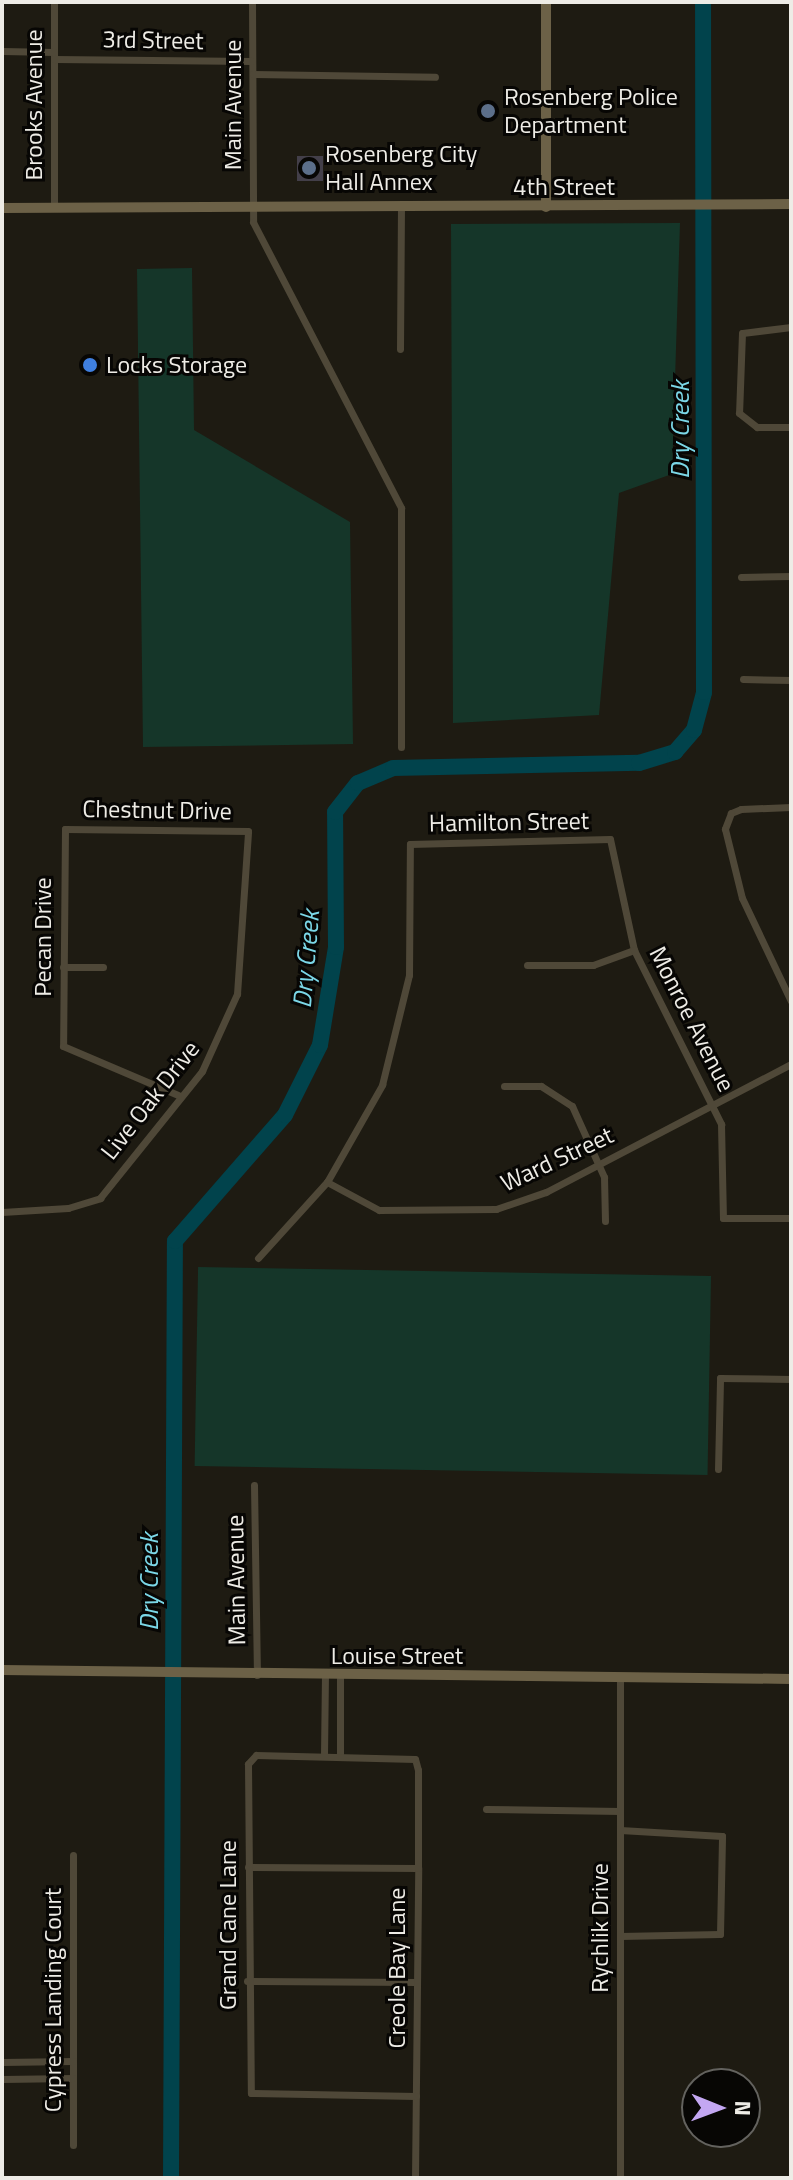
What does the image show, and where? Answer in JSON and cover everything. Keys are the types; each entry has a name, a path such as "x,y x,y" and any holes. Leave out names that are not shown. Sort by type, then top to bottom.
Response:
{"street":[{"name":"Brooks Avenue","path":"54,2 54,208"},
{"name":"Main Avenue","path":"252,2 253,207 256,233 401,508 401,747"},
{"path":"546,2 546,207"},
{"name":"3rd Street","path":"2,51 252,61"},
{"path":"253,74 435,77"},
{"name":"4th Street","path":"2,208 791,204"},
{"path":"400,349 401,206"},
{"path":"791,327 742,333 739,413 746,424 791,427"},
{"path":"741,577 791,576"},
{"path":"743,679 791,680"},
{"path":"791,807 741,809 727,819 742,898 791,1001"},
{"name":"Chestnut Drive","path":"65,829 248,831"},
{"name":"Pecan Drive","path":"65,829 63,1046 178,1095"},
{"name":"Live Oak Drive","path":"2,1212 55,1209 100,1198 221,1039 237,994 248,831"},
{"name":"Hamilton Street","path":"327,1182 382,1085 405,1010 410,844 610,839"},
{"name":"Monroe Avenue","path":"610,839 634,950 712,1104 724,1138 723,1218 791,1218"},
{"path":"527,965 593,965 634,950"},
{"path":"63,967 103,967"},
{"name":"Ward Street","path":"327,1182 379,1210 449,1212 520,1201 599,1164 791,1064"},
{"path":"504,1086 541,1086 564,1096 599,1164 606,1186 605,1221"},
{"path":"258,1258 327,1182"},
{"path":"718,1469 720,1378 791,1379"},
{"name":"Main Avenue","path":"254,1485 257,1675"},
{"name":"Louise Street","path":"2,1670 185,1676 791,1679"},
{"path":"325,1676 324,1755 340,1756 340,1676"},
{"name":"Rychlik Drive","path":"620,1678 620,2178"},
{"name":"Grand Cane Lane","path":"324,1755 252,1758 247,1981 251,2093 416,2096"},
{"name":"Creole Bay Lane","path":"340,1756 415,1759 418,1868 415,2178"},
{"path":"486,1809 620,1811"},
{"path":"620,1830 722,1836 720,1934 620,1936"},
{"name":"Cypress Landing Court","path":"73,1855 73,2145"},
{"path":"248,1867 418,1868"},
{"path":"247,1981 417,1982"},
{"path":"2,2062 73,2061"},
{"path":"2,2079 73,2078"}],"green space":[{"path":"680,223 672,474 619,493 599,715 453,723 451,224"},
{"path":"192,268 194,430 350,522 353,744 143,747 137,269"},
{"path":"198,1267 711,1276 708,1475 195,1466"}],"building":[{"path":"297,156 323,156 323,181 297,181"}],"waterway":[{"name":"Dry Creek","path":"171,2178 175,1241 285,1115 320,1045 336,947 335,812 358,783 393,768 639,763 675,752 694,730 704,692 703,2"}],"place":[{"name":"Rosenberg Police Department","path":"488,111"},
{"name":"Rosenberg City Hall Annex","path":"309,168"},
{"name":"Locks Storage","path":"90,365"}]}
